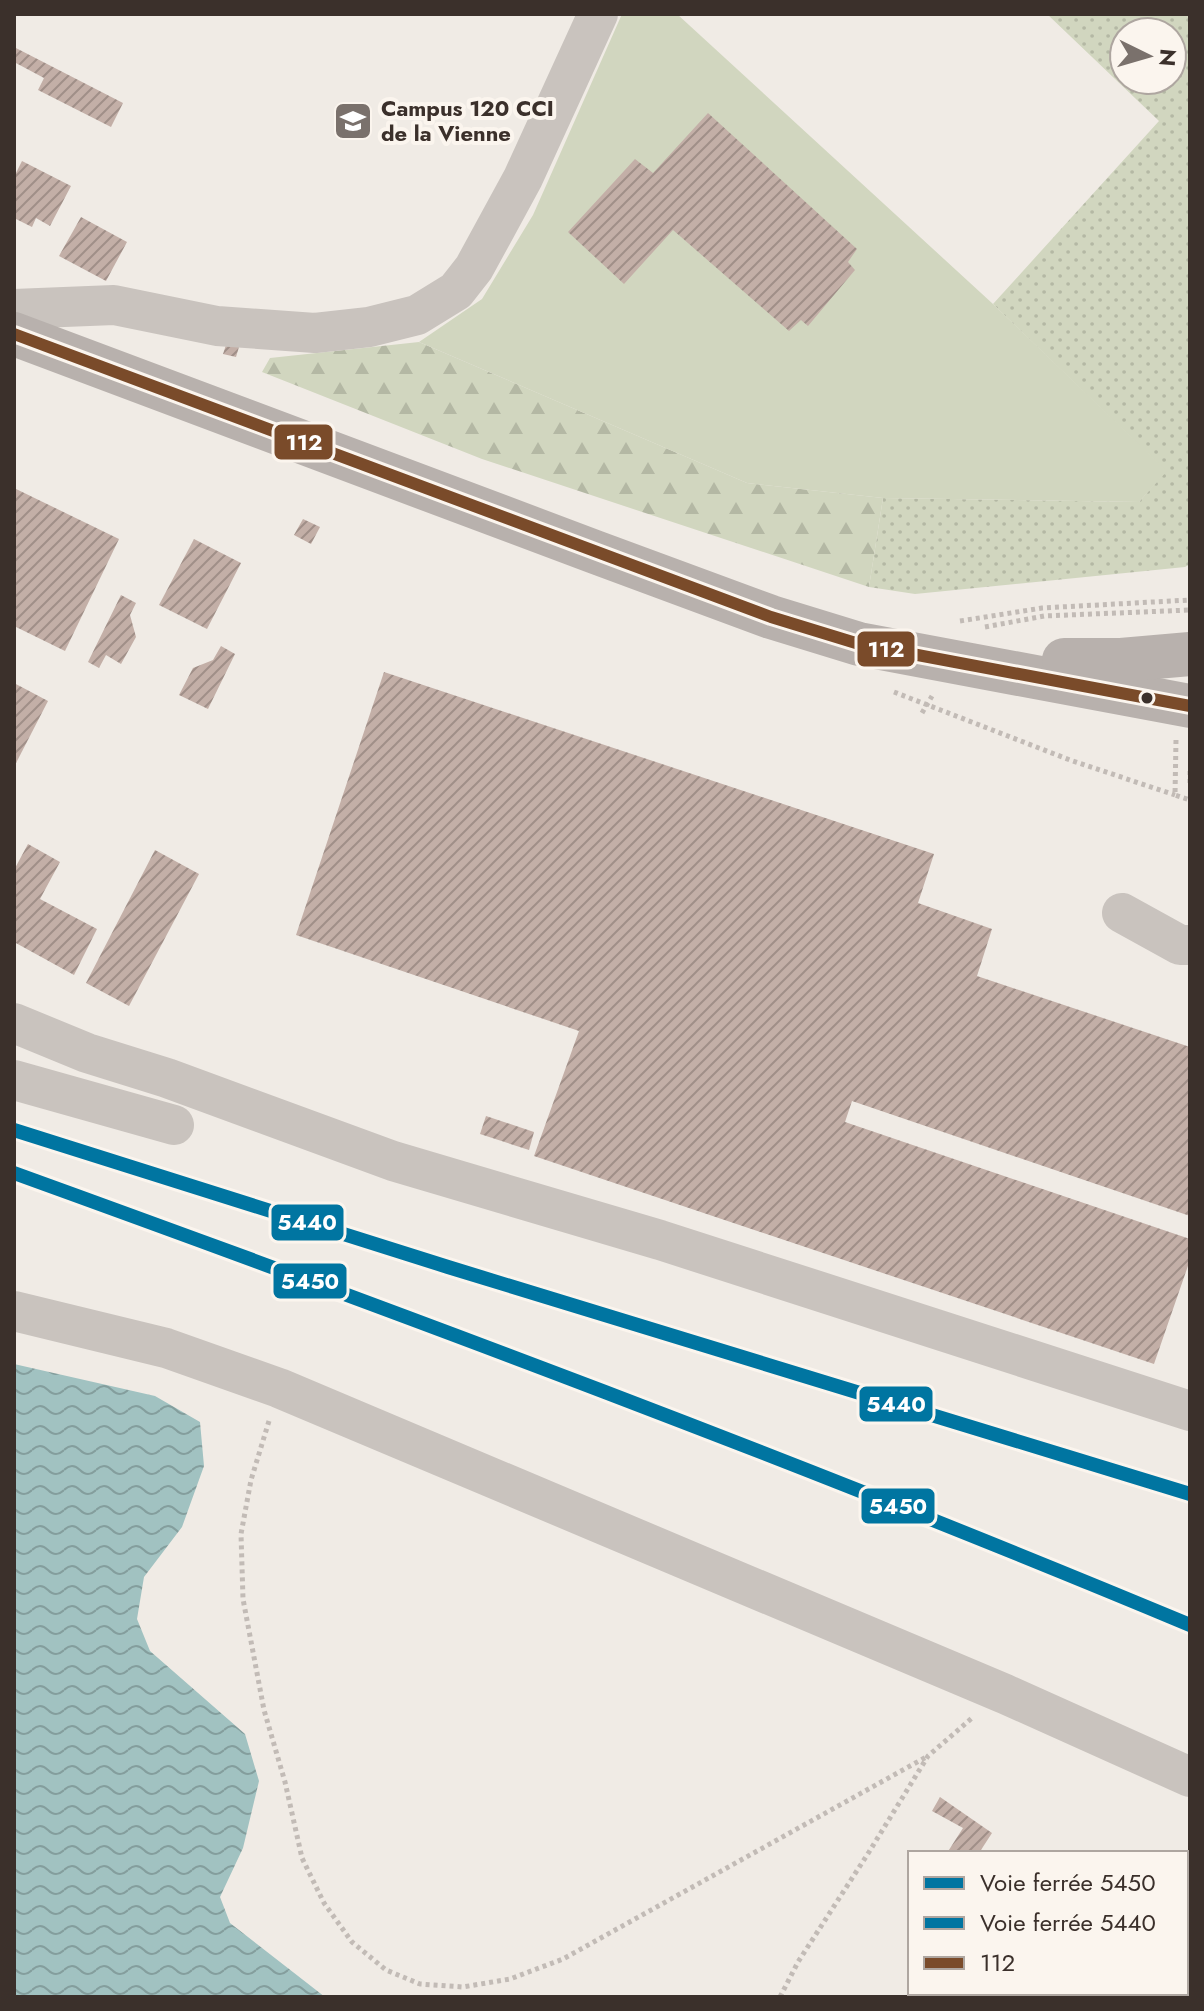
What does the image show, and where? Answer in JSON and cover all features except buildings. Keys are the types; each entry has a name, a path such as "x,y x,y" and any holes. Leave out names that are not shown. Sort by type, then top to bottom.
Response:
{"main road":[{"path":"14,334 771,617 859,644 1123,692 1183,717"},
{"path":"926,657 1121,660 1190,654"}],"street":[{"path":"14,309 114,305 217,326 315,333 369,327 417,315 456,291 474,268 523,178 591,32"},
{"path":"1122,913 1180,945 1190,945"},
{"path":"14,1023 87,1053 393,1161 660,1240 1190,1411"},
{"path":"14,1080 170,1136 187,1086"},
{"path":"14,1311 166,1348 279,1388 1005,1694 1190,1777"}],"path":[{"path":"958,622 1042,608 1190,600 1190,610 1044,616 984,627"},
{"path":"1183,717 1175,795 1190,800"},
{"path":"1190,771 1190,787"},
{"path":"279,1388 251,1480 241,1534 245,1614 264,1710 285,1782 302,1858 324,1903 352,1942 386,1970 420,1984 463,1987 510,1979 563,1959 928,1756 961,1726 1005,1694"},
{"path":"780,1997 798,1962 928,1756"}],"green space":[{"path":"622,14 677,14 993,304 1167,471 1139,502 883,498 747,483 419,342 482,299 533,215"},
{"path":"1047,14 1188,14 1190,564 1185,567 915,594 869,587 883,498 1139,502 1166,471 993,304 1159,121 1133,96 1188,96 1188,16 1108,16 1108,72"},
{"path":"419,342 747,483 883,498 869,587 482,459 262,372 270,358"}],"water":[{"path":"14,1364 155,1396 200,1422 204,1466 182,1527 144,1577 137,1619 150,1651 245,1734 259,1781 243,1848 220,1897 230,1923 325,1997 14,1997"}],"rail line":[{"name":"5440","path":"14,1130 448,1267 1190,1494"},
{"name":"5450","path":"14,1173 605,1392 898,1506 1190,1625"}],"transit line":[{"name":"112","path":"14,334 771,617 859,644 1190,706"}],"place":[{"name":"Campus 120 CCI de la Vienne","path":"353,121"}]}
